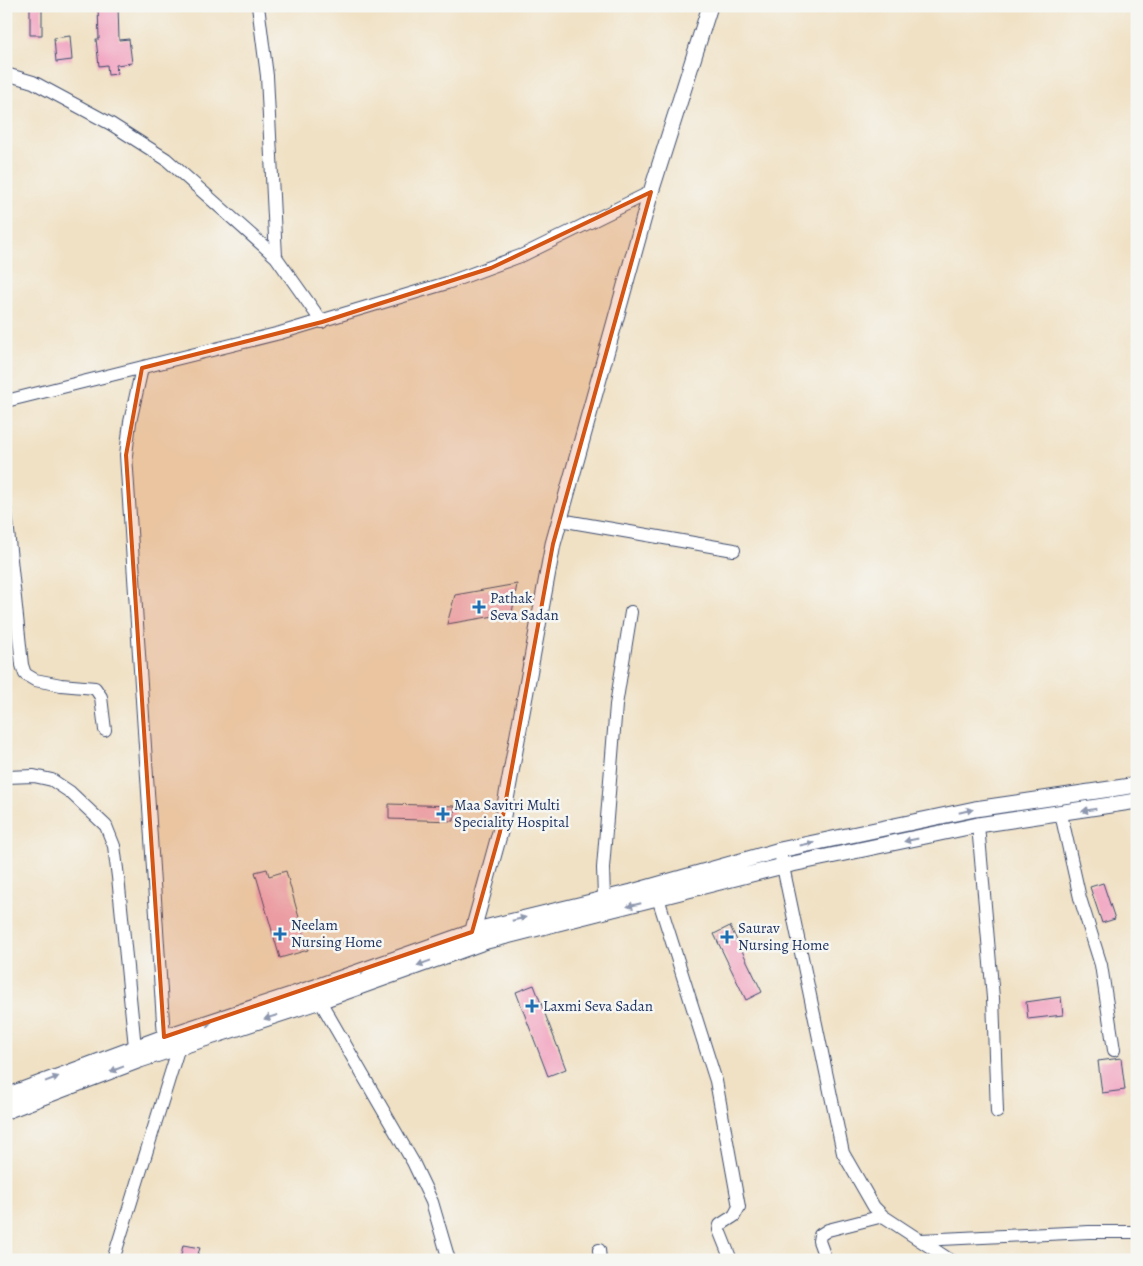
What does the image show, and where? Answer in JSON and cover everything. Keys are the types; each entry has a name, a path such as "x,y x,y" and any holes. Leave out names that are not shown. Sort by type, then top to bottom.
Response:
{"main road":[{"path":"471,939 500,832 553,544 651,192 683,97 710,6"},
{"path":"6,1111 179,1047 320,1000 471,939 658,898 713,876 743,859 976,809 1137,785"},
{"path":"6,1096 184,1030 604,898 713,876 745,876 783,866 978,825 1061,814 1137,801"}],"street":[{"path":"258,6 267,76 276,257"},
{"path":"6,74 33,82 111,124 152,149 276,257 322,322"},
{"path":"6,401 322,322 491,268 549,243 651,192"},
{"path":"142,368 130,422 126,455 164,1037"},
{"path":"6,512 22,665 25,674 35,680 61,685 95,688 101,697 105,730"},
{"path":"560,520 734,550"},
{"path":"604,898 603,868 616,705 631,612"},
{"path":"6,777 34,776 52,780 70,792 106,826 114,846 135,1047"},
{"path":"1061,814 1080,898 1101,965 1114,1050"},
{"path":"978,825 993,998 997,1112"},
{"path":"780,850 843,1153 874,1206 883,1216 950,1260"},
{"path":"658,898 716,1081 739,1207 734,1216 720,1224 719,1230 731,1260"},
{"path":"320,1000 413,1162 432,1202 450,1260"},
{"path":"113,1260 184,1030"},
{"path":"826,1260 819,1241 820,1235 828,1230 883,1216"},
{"path":"921,1240 1089,1232 1137,1232"}],"highlighted area":[{"path":"651,192 553,544 500,832 472,932 164,1037 126,455 142,368 322,322 491,268"}],"building":[{"path":"30,6 42,6 42,35 30,35"},
{"path":"98,6 118,6 119,40 129,39 132,63 116,65 117,74 108,75 107,65 99,66 96,39 99,39"},
{"path":"70,36 72,60 56,62 54,38"},
{"path":"517,584 512,613 447,624 455,595"},
{"path":"389,804 455,806 454,821 389,819"},
{"path":"267,869 269,876 286,871 308,950 280,958 255,872"},
{"path":"1103,883 1115,919 1102,923 1090,887"},
{"path":"730,926 762,992 746,1000 714,934"},
{"path":"534,985 566,1069 548,1076 516,992"},
{"path":"1061,997 1063,1015 1028,1019 1026,1002"},
{"path":"1121,1058 1125,1090 1102,1093 1098,1061"},
{"path":"183,1245 200,1248 196,1260 180,1260"}],"place":[{"name":"Pathak Seva Sadan","path":"479,607"},
{"name":"Maa Savitri Multi Speciality Hospital","path":"443,814"},
{"name":"Neelam Nursing Home","path":"280,934"},
{"name":"Saurav Nursing Home","path":"727,937"},
{"name":"Laxmi Seva Sadan","path":"532,1006"}]}
